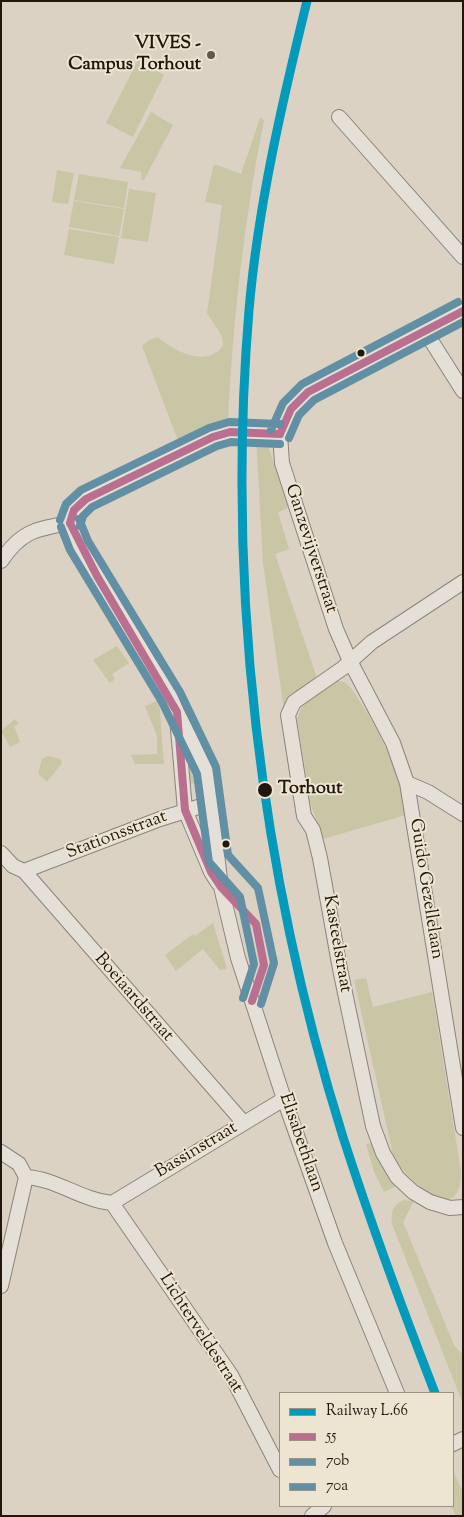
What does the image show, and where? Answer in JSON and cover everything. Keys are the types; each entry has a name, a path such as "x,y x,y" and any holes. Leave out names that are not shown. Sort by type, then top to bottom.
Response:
{"street":[{"path":"339,117 463,257"},
{"path":"1,561 12,544 36,529 70,523 74,510 86,499 204,440 230,432 280,434 291,409 308,392 463,311"},
{"path":"425,331 463,391"},
{"name":"Ganzevijverstraat","path":"280,434 282,463 336,629 350,661"},
{"name":"Elisabethlaan","path":"70,523 80,545 150,664 172,697 177,712 207,771 221,887 238,958 284,1100 335,1243 397,1392"},
{"name":"Kasteelstraat","path":"463,582 372,642 350,661 294,702 288,715 304,816 313,830 320,858 341,977 373,1126 383,1153 397,1177 413,1192 430,1202 450,1208 463,1207"},
{"name":"Guido Gezellelaan","path":"350,661 393,743 408,783 463,1128"},
{"name":"Elisabethlaan","path":"177,712 185,810 211,872 221,887"},
{"path":"408,783 428,792 463,814"},
{"name":"Stationsstraat","path":"24,872 185,810 211,803"},
{"name":"Boeiaardstraat","path":"1,853 13,866 24,872 243,1122"},
{"name":"Bassinstraat","path":"112,1203 243,1122 284,1100"},
{"path":"1,1152 19,1164 26,1177 1,1286"},
{"path":"26,1177 48,1180 98,1202 112,1203"},
{"name":"Lichterveldestraat","path":"112,1203 231,1375 279,1468"}],"shaded area":[{"path":"138,60 164,75 133,137 106,123"},
{"path":"151,112 173,125 144,180 141,179 141,172 120,168"},
{"path":"260,118 264,120 240,270 228,421 179,443 142,346 149,340 158,337 181,352 200,357 209,356 217,352 223,345 222,336 207,313 222,205 205,202 214,164 241,174"},
{"path":"57,170 74,173 68,204 52,202"},
{"path":"79,174 128,182 124,208 74,200"},
{"path":"129,189 156,193 148,242 121,238"},
{"path":"74,201 124,209 119,236 69,227"},
{"path":"69,229 119,237 114,264 64,255"},
{"path":"256,439 269,448 288,508 278,512 289,549 275,554 317,678 298,691 284,710 263,563"},
{"path":"117,646 129,663 112,674 115,679 110,683 93,660"},
{"path":"335,680 345,682 350,687 378,732 398,781 406,815 323,839 311,805 297,719 303,703"},
{"path":"159,700 164,764 135,764 131,755 157,754 157,736 145,706"},
{"path":"15,719 19,724 14,726 20,742 10,747 1,731"},
{"path":"186,743 188,743 202,782 189,784"},
{"path":"48,756 60,759 62,763 47,782 38,774 42,759"},
{"path":"213,923 227,969 220,970 203,949 176,971 165,955 193,934 195,936"},
{"path":"366,978 373,1007 432,992 461,1171 459,1189 453,1198 444,1199 433,1196 411,1179 394,1159 354,980"},
{"path":"375,1142 399,1185 384,1192 374,1172 366,1144"},
{"path":"404,1200 414,1201 403,1222 454,1345 463,1355 463,1404 392,1224 393,1209"},
{"path":"454,1473 463,1492 463,1516 456,1516 452,1507 454,1507"}],"rail line":[{"name":"L.66","path":"307,1 272,155 258,232 249,310 243,414 242,519 247,624 256,728 271,832 290,935 314,1037 343,1137 365,1202 435,1392"}],"transit line":[{"name":"70a","path":"271,430 283,403 302,384 458,302"},
{"name":"55","path":"280,434 291,409 308,392 463,311"},
{"name":"70b","path":"289,438 299,415 314,400 463,322"},
{"name":"70a","path":"60,520 66,504 81,490 209,428 229,422 280,424"},
{"name":"55","path":"70,523 74,510 86,499 213,437 230,432 280,434"},
{"name":"70b","path":"80,526 83,516 92,507 217,446 231,442 280,444"},
{"name":"70a","path":"79,519 88,541 180,692 216,767 228,855 258,888 274,963 261,1004"},
{"name":"55","path":"70,523 97,576 177,712 185,810 211,872 221,887 256,924 264,965 252,1001"},
{"name":"70b","path":"61,527 70,550 162,702 197,774 209,862 240,897 254,964 243,998"}],"place":[{"name":"VIVES - Campus Torhout","path":"211,55"},
{"name":"Torhout","path":"265,790"}]}
